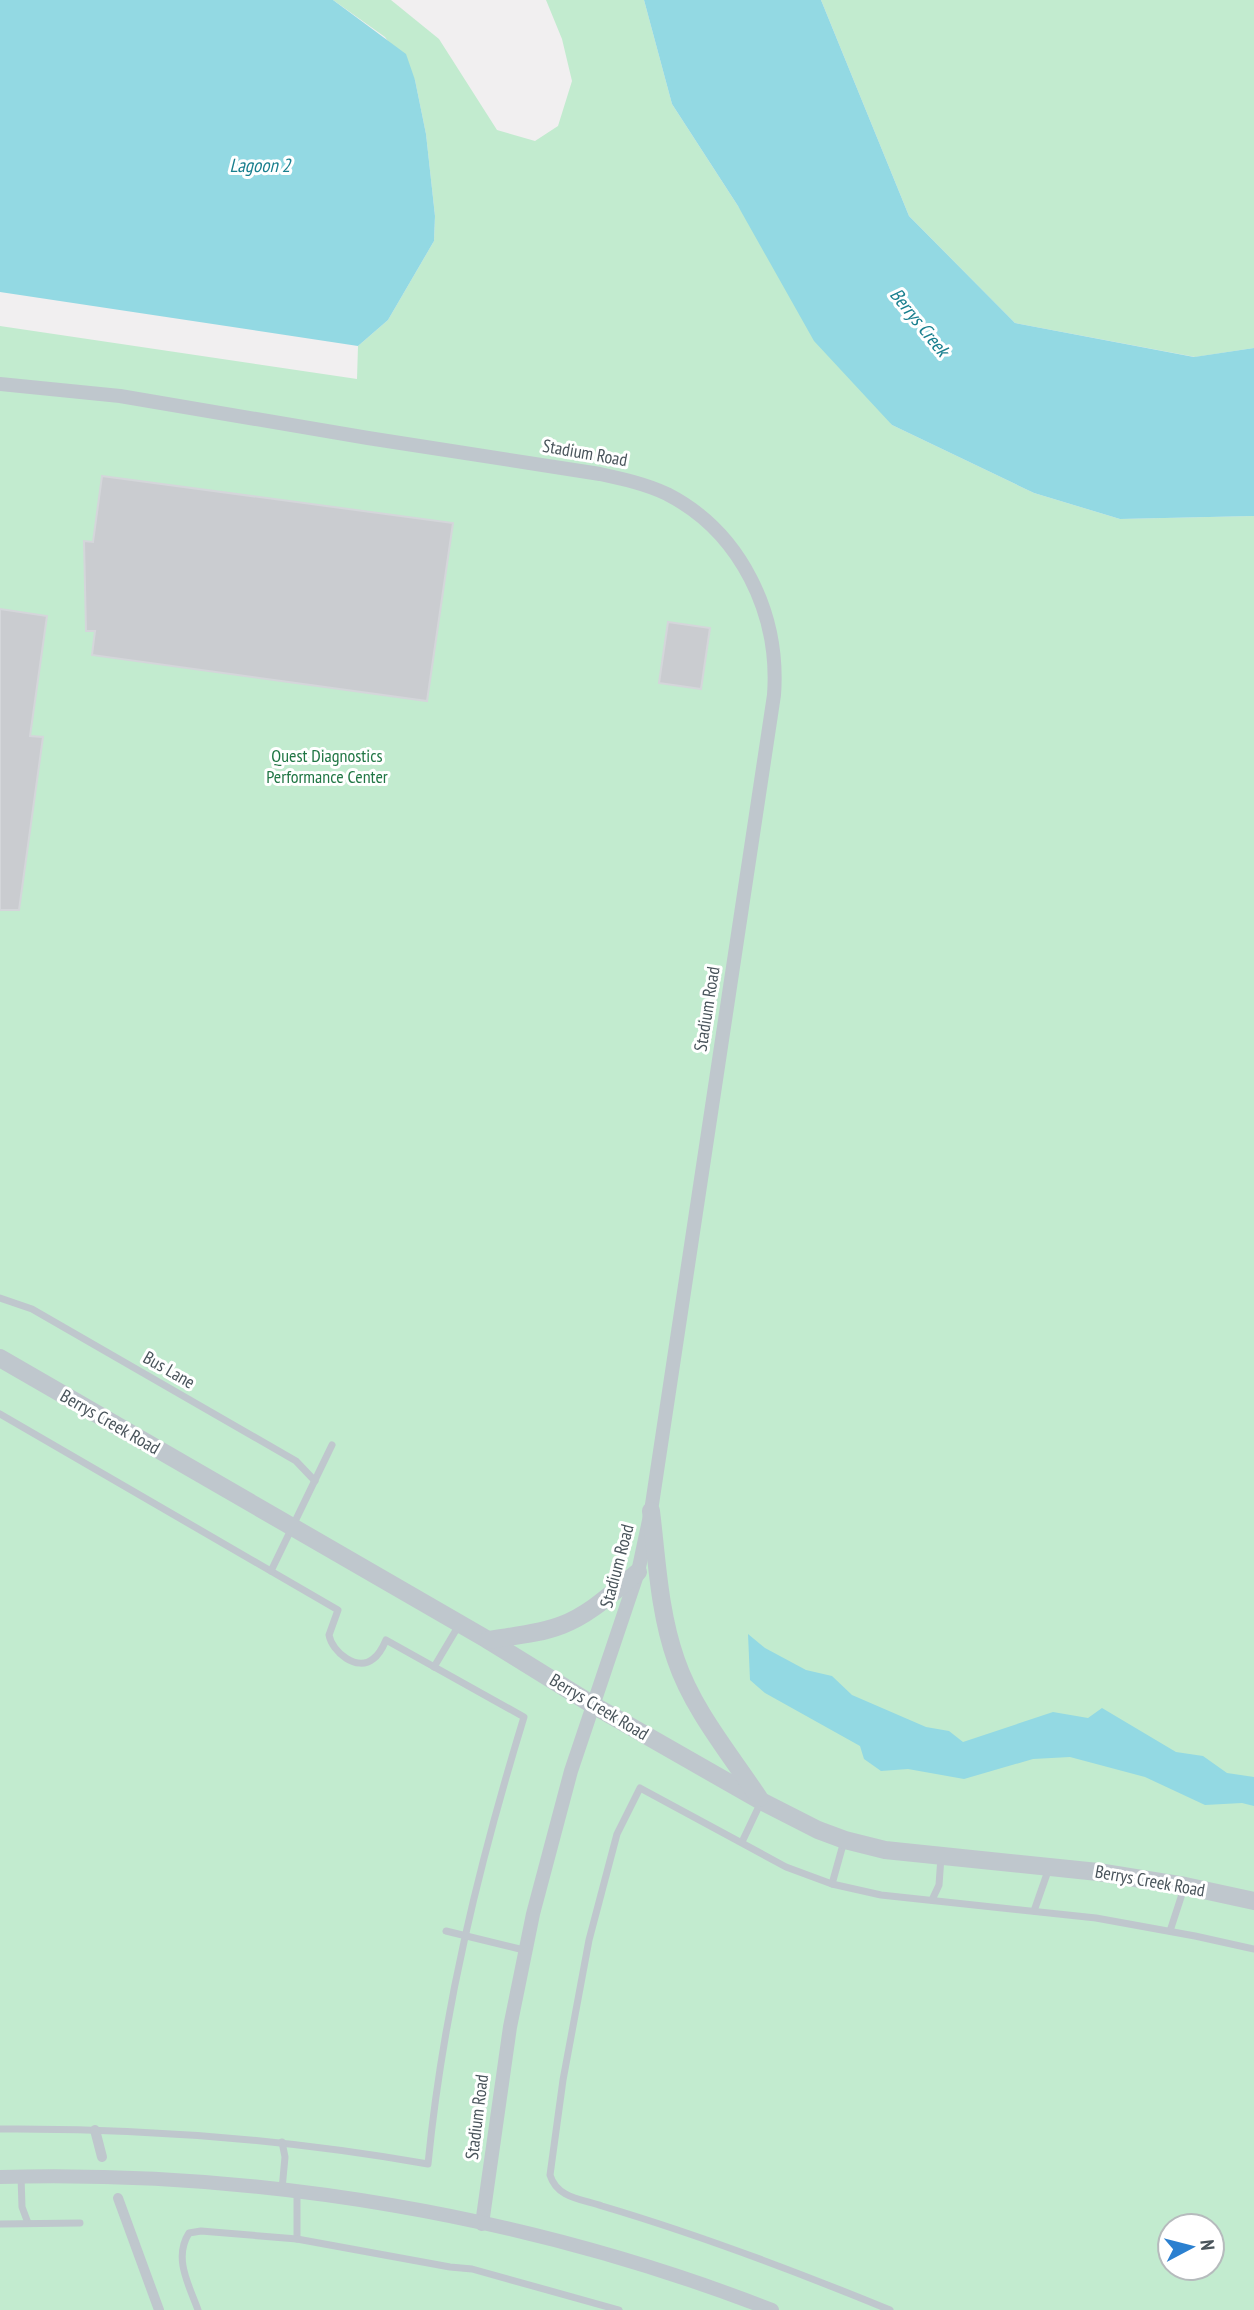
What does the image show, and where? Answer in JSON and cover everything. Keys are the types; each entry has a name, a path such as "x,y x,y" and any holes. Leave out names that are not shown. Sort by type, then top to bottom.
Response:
{"street":[{"name":"Stadium Road","path":"0,384 121,396 625,479 666,494 691,509 715,531 749,573 771,632 775,661 774,695 651,1511 638,1572 555,1826 524,1950 506,2050 482,2224"},
{"name":"Berrys Creek Road","path":"0,1358 488,1640 593,1705 761,1801 818,1830 885,1850 1050,1865 1185,1886 1254,1901"},
{"path":"651,1511 663,1606 677,1662 705,1717 761,1801"},
{"path":"488,1640 548,1629 571,1621 594,1607 638,1572"},
{"path":"94,2130 102,2157"},
{"path":"0,2177 120,2177 282,2190 391,2206 553,2240 661,2270 772,2310"},
{"path":"118,2198 159,2310"}],"lane":[{"name":"Bus Lane","path":"0,1298 32,1309 296,1461 315,1482"},
{"path":"0,1414 338,1610 329,1635 333,1648 348,1658 358,1663 369,1662 379,1654 386,1640 524,1717 494,1816 464,1936 438,2082 428,2164 334,2148 218,2136 0,2129"},
{"path":"271,1571 332,1445"},
{"path":"434,1667 459,1625"},
{"path":"890,2310 747,2253 659,2222 568,2196 553,2185 550,2175 589,1940 617,1835 640,1788 786,1867 832,1884 881,1895 1096,1918 1254,1950"},
{"path":"742,1842 761,1801"},
{"path":"832,1884 845,1840"},
{"path":"932,1900 939,1885 941,1856"},
{"path":"1034,1911 1050,1865"},
{"path":"1170,1931 1185,1886"},
{"path":"446,1931 524,1950"},
{"path":"282,2143 285,2157 282,2190"},
{"path":"21,2176 22,2207 28,2223"},
{"path":"297,2192 297,2239"},
{"path":"0,2224 80,2223"},
{"path":"198,2310 183,2269 181,2254 189,2233 201,2231 297,2239 472,2269 619,2310"}],"green space":[{"name":"Quest Diagnostics Performance Center","path":"333,0 391,0 439,39 497,130 535,141 558,126 572,81 562,39 546,0 644,0 672,104 738,206 892,425 1034,493 1120,519 1254,516 1254,2310 0,2310 0,326 357,379 358,346 388,320 434,241 435,216 426,134 415,80 385,37"},
{"path":"821,0 1254,0 1254,348 1195,357 1015,323 909,216"}],"water":[{"name":"Lagoon 2","path":"0,0 333,0 406,54 415,80 426,134 435,216 434,241 388,320 358,346 0,292"},
{"name":"Berrys Creek","path":"644,0 821,0 909,216 1015,323 1194,357 1254,348 1254,516 1120,519 1034,493 892,425 814,341 738,206 672,104"},
{"path":"748,1634 765,1648 806,1670 832,1676 852,1695 926,1727 949,1731 963,1742 1053,1712 1088,1718 1102,1708 1176,1752 1203,1756 1227,1773 1254,1777 1254,1806 1242,1803 1205,1805 1145,1777 1070,1757 1033,1759 964,1779 908,1769 881,1771 864,1759 860,1746 765,1693 750,1680"}],"building":[{"path":"102,476 453,523 427,701 92,655 95,631 86,631 84,541 93,542"},
{"path":"0,609 47,616 30,736 43,737 19,910 0,910"},
{"path":"668,622 710,628 701,689 659,683"}]}
